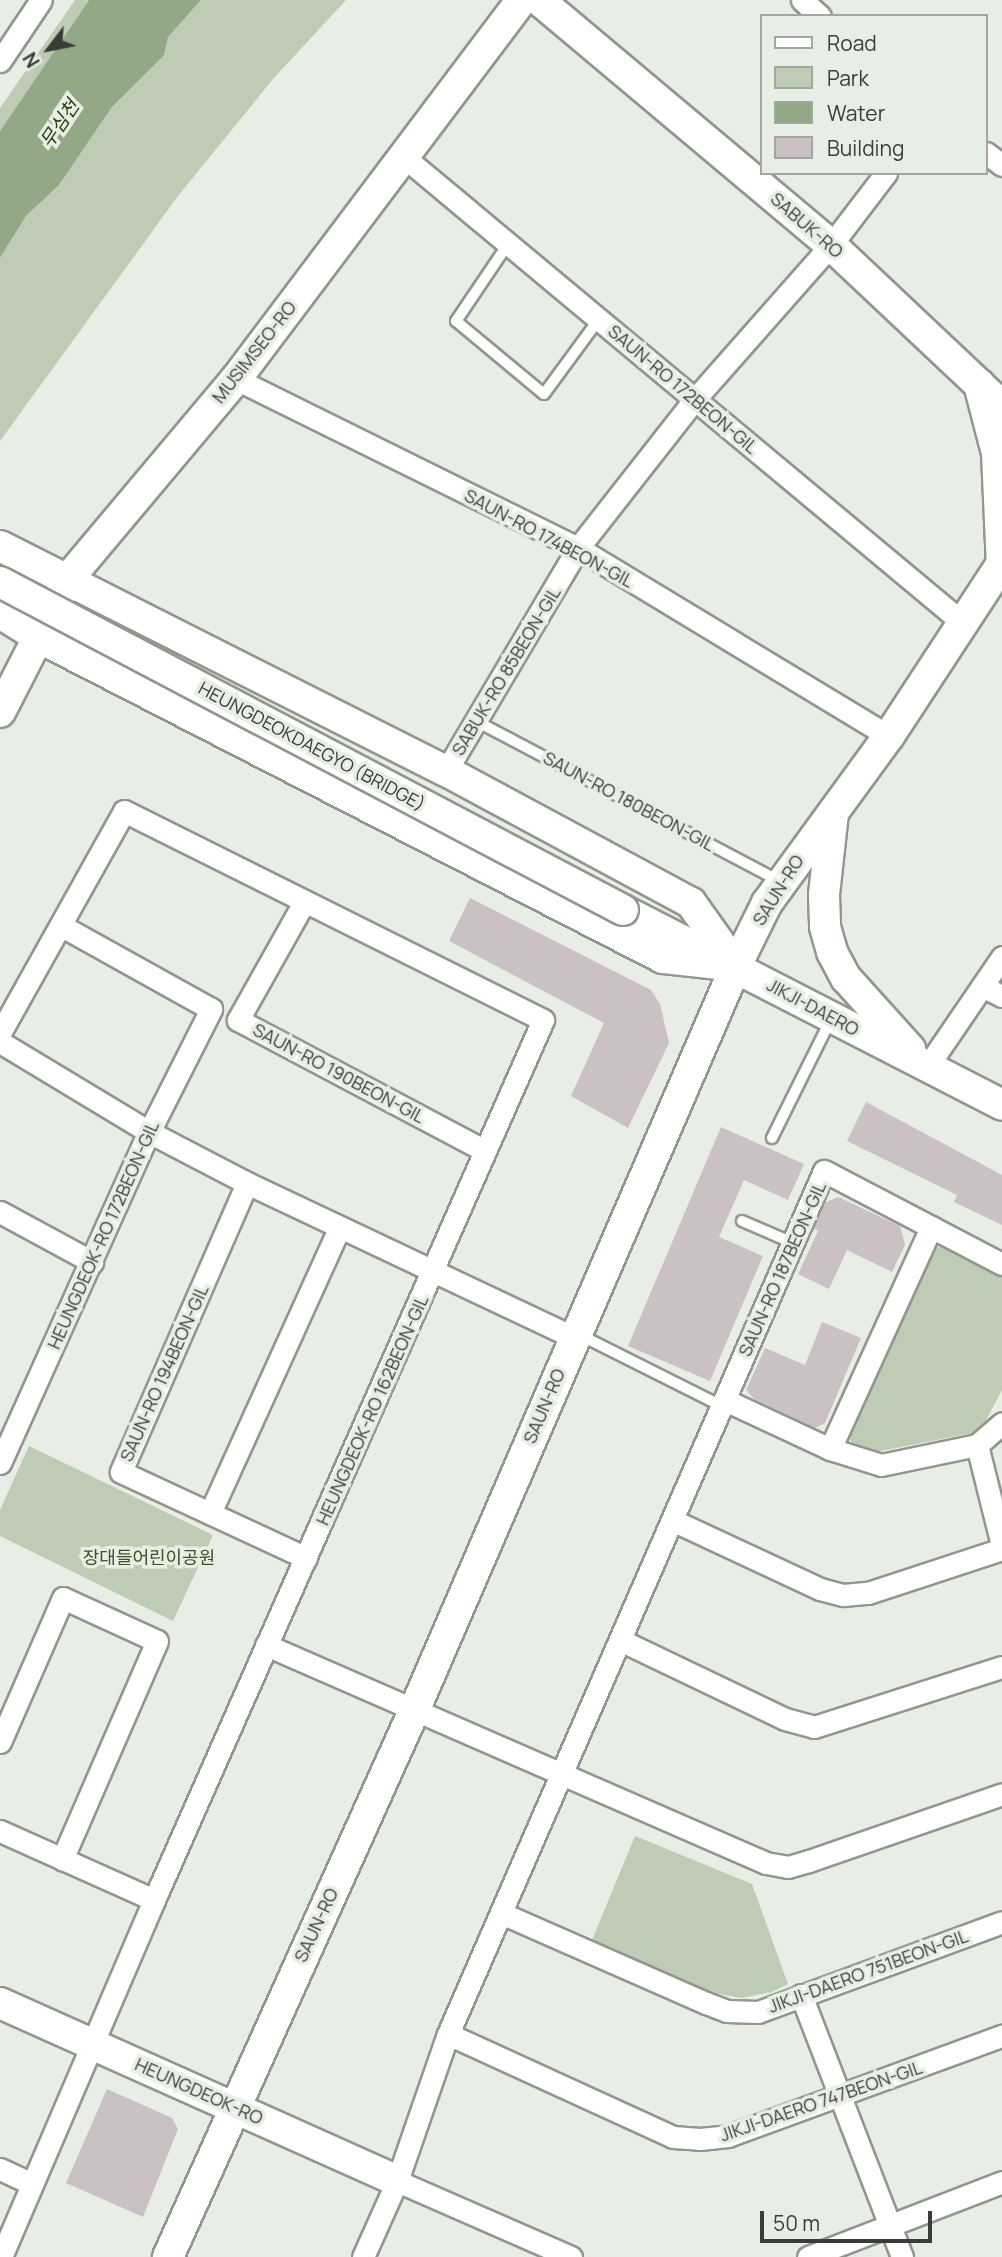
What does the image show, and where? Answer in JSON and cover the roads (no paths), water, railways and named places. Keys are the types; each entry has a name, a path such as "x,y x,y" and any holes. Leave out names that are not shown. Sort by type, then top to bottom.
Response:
{"street":[{"path":"0,61 41,0"},
{"name":"MUSIMSEO-RO","path":"0,712 40,638 55,573 236,379 522,0"},
{"name":"SABUK-RO","path":"539,0 831,245 990,384 1002,406"},
{"path":"802,0 818,14"},
{"name":"SAUN-RO 172BEON-GIL","path":"404,157 962,622"},
{"name":"SABUK-RO 85BEON-GIL","path":"446,772 578,548 695,399 831,245 884,175"},
{"name":"SAUN-RO 174BEON-GIL","path":"236,379 578,548 889,736"},
{"path":"990,384 997,453 998,577"},
{"path":"0,546 446,772 691,903 736,966"},
{"name":"SAUN-RO","path":"168,2257 233,2107 414,1711 574,1335 736,966 781,882 834,806 889,736 962,622 998,577"},
{"name":"HEUNGDEOKDAEGYO (BRIDGE)","path":"0,582 623,910"},
{"path":"3,615 40,638 663,958 736,966"},
{"path":"834,806 824,895 825,926 832,952 846,978 927,1067 1002,957"},
{"path":"0,1033 124,811 303,904"},
{"name":"SAUN-RO 190BEON-GIL","path":"303,904 238,1020 484,1150"},
{"name":"HEUNGDEOK-RO 162BEON-GIL","path":"1,2257 91,2043 266,1644 434,1274 484,1150 543,1020 303,904"},
{"name":"JIKJI-DAERO","path":"623,910 1002,1105"},
{"name":"HEUNGDEOK-RO 172BEON-GIL","path":"0,1464 149,1132 211,1009 62,926"},
{"path":"982,985 1002,996"},
{"path":"0,1042 149,1132 247,1183 434,1274 574,1335"},
{"name":"SAUN-RO 187BEON-GIL","path":"447,2034 824,1171 1002,1264"},
{"name":"SAUN-RO 194BEON-GIL","path":"247,1183 121,1472 306,1558"},
{"path":"0,1212 92,1262"},
{"path":"830,1449 931,1227"},
{"path":"210,1513 339,1229"},
{"path":"723,1403 830,1449 881,1465 977,1445 1002,1423"},
{"path":"672,1520 820,1589 843,1595 868,1593 1002,1547 977,1445"},
{"path":"0,1742 63,1598 157,1641 62,1859"},
{"path":"620,1640 785,1719 814,1727 1002,1667"},
{"path":"266,1644 729,1850 788,1867 1002,1794"},
{"path":"0,1831 154,1900"},
{"name":"JIKJI-DAERO 751BEON-GIL","path":"501,1913 727,2011 758,2012 1002,1922"},
{"path":"801,1995 892,2225 902,2257"},
{"name":"HEUNGDEOK-RO","path":"0,2003 571,2257"},
{"path":"363,2257 397,2181 447,2034"},
{"name":"JIKJI-DAERO 747BEON-GIL","path":"447,2034 673,2137 728,2136 1002,2036"},
{"path":"0,2169 32,2184"},
{"path":"808,2257 1002,2182"}],"lane":[{"path":"508,244 456,321 544,394 599,319"},
{"name":"SAUN-RO 180BEON-GIL","path":"476,721 781,882"},
{"path":"772,1139 832,1017"},
{"path":"742,1221 793,1243"},
{"path":"574,1335 723,1403"}],"water":[{"name":"무심천","path":"89,0 201,0 168,37 164,55 112,107 59,185 26,216 0,258 0,131"}],"park label":[{"name":"장대들어린이공원","path":"149,1557"}]}
